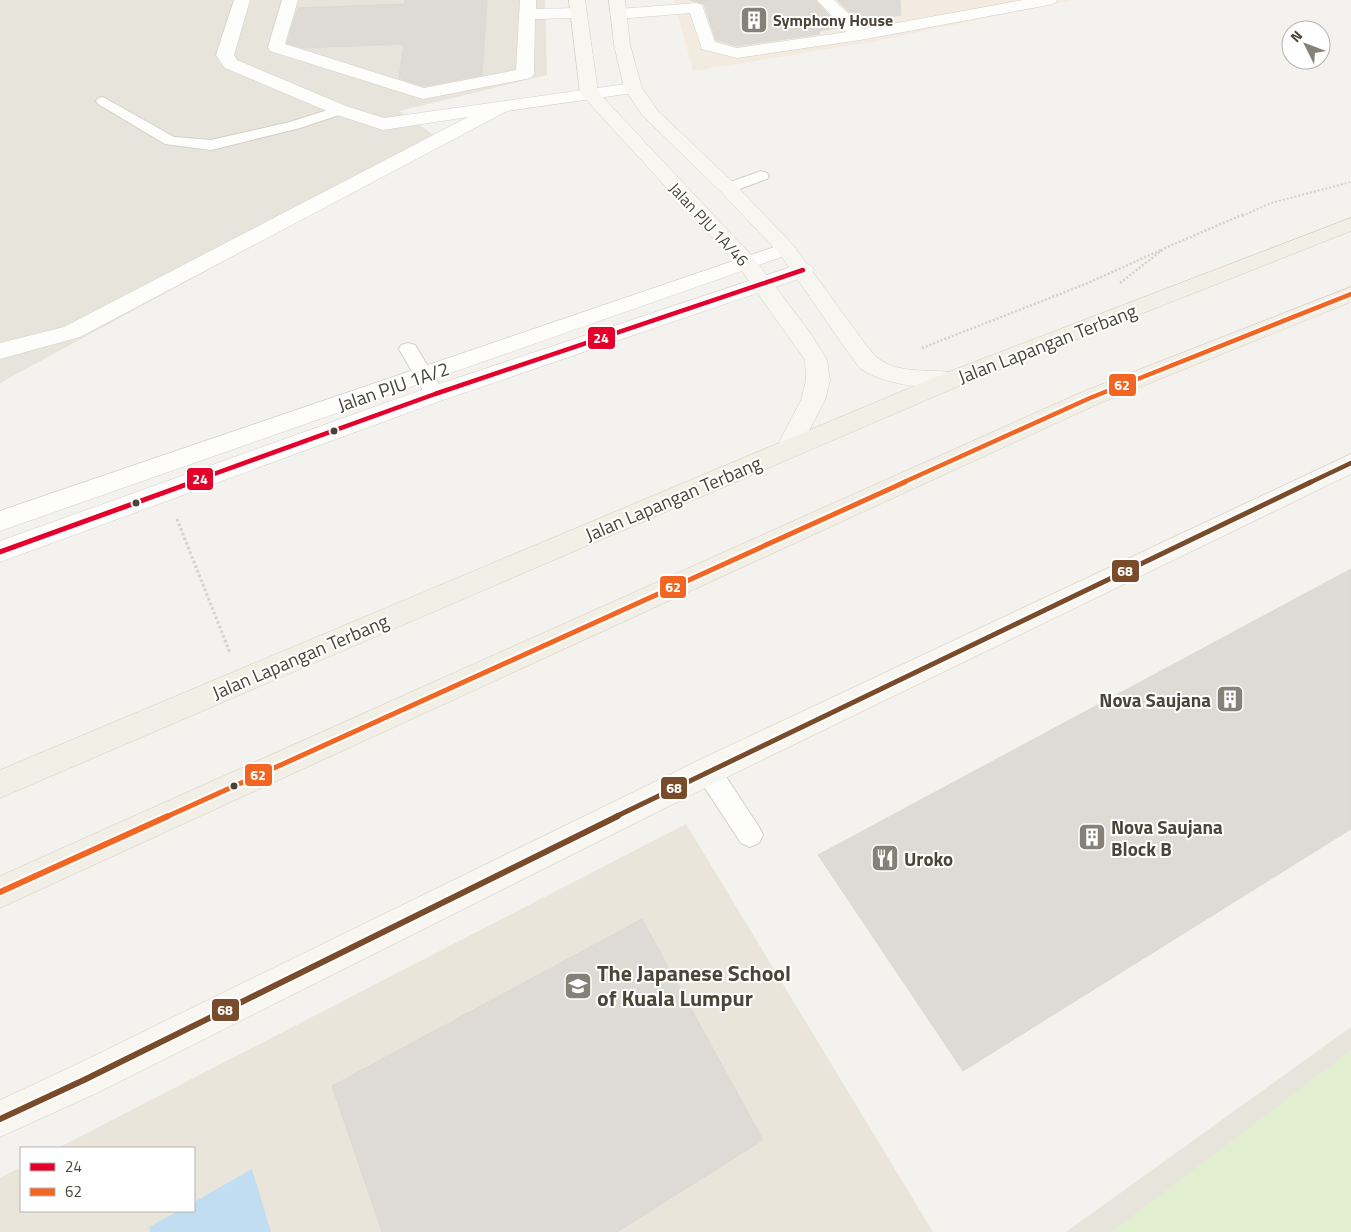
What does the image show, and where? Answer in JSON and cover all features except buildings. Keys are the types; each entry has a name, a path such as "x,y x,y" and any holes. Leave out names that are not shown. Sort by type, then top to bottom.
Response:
{"main road":[{"name":"Jalan Lapangan Terbang","path":"0,784 951,380 1351,224"},
{"path":"0,892 1090,398 1351,294"}],"street":[{"path":"242,0 226,55 231,64 340,110 383,124 633,88"},
{"path":"290,0 276,47 423,94 525,74 528,7 577,6 589,93"},
{"path":"825,0 860,35"},
{"path":"618,7 696,8 708,45 738,53 860,35 1049,0"},
{"name":"Jalan PJU 1A/46","path":"618,7 622,45 633,88 651,115 728,188 786,249 803,270 858,350 871,365 904,378 951,380"},
{"name":"Jalan PJU 1A/46","path":"589,93 746,262 760,284 803,339 816,360 818,380 813,400 787,450"},
{"path":"0,351 72,332 502,106"},
{"path":"383,124 404,156"},
{"name":"Jalan PJU 1A/2","path":"0,552 746,262 786,249"},
{"name":"Jalan PJU 1A/2","path":"0,520 428,385 803,270"},
{"path":"0,1119 84,1080 708,771 1351,463"}],"lane":[{"path":"103,101 170,141 211,145 295,125 340,110"},
{"path":"728,188 761,176"},
{"path":"408,349 428,385"},
{"path":"708,771 750,836"}],"path":[{"path":"871,365 926,347 1079,286 1272,203 1351,182"},
{"path":"1119,284 1165,248"},
{"path":"176,515 242,681"}],"shaded area":[{"path":"0,0 545,0 547,75 399,111 444,142 0,383"},
{"path":"674,0 1073,0 876,41 693,71"},
{"name":"The Japanese School of Kuala Lumpur","path":"686,824 933,1232 0,1232 0,1178 20,1168 20,1212 195,1212 195,1147 60,1147"},
{"path":"1351,1027 1351,1232 1066,1232"}],"green space":[{"path":"1351,1050 1351,1232 1111,1232"}],"water":[{"path":"252,1169 271,1232 150,1232 149,1227 176,1212 195,1212 195,1201"}],"transit line":[{"name":"24","path":"0,552 435,394 803,270"},
{"name":"62","path":"0,892 1090,398 1351,294"},
{"name":"68","path":"0,1119 84,1080 708,771 1351,463"}],"place":[{"name":"Symphony House","path":"754,20"},
{"name":"Nova Saujana","path":"1230,699"},
{"name":"Nova Saujana Block B","path":"1092,837"},
{"name":"Uroko","path":"885,858"},
{"name":"The Japanese School of Kuala Lumpur","path":"578,986"}]}
